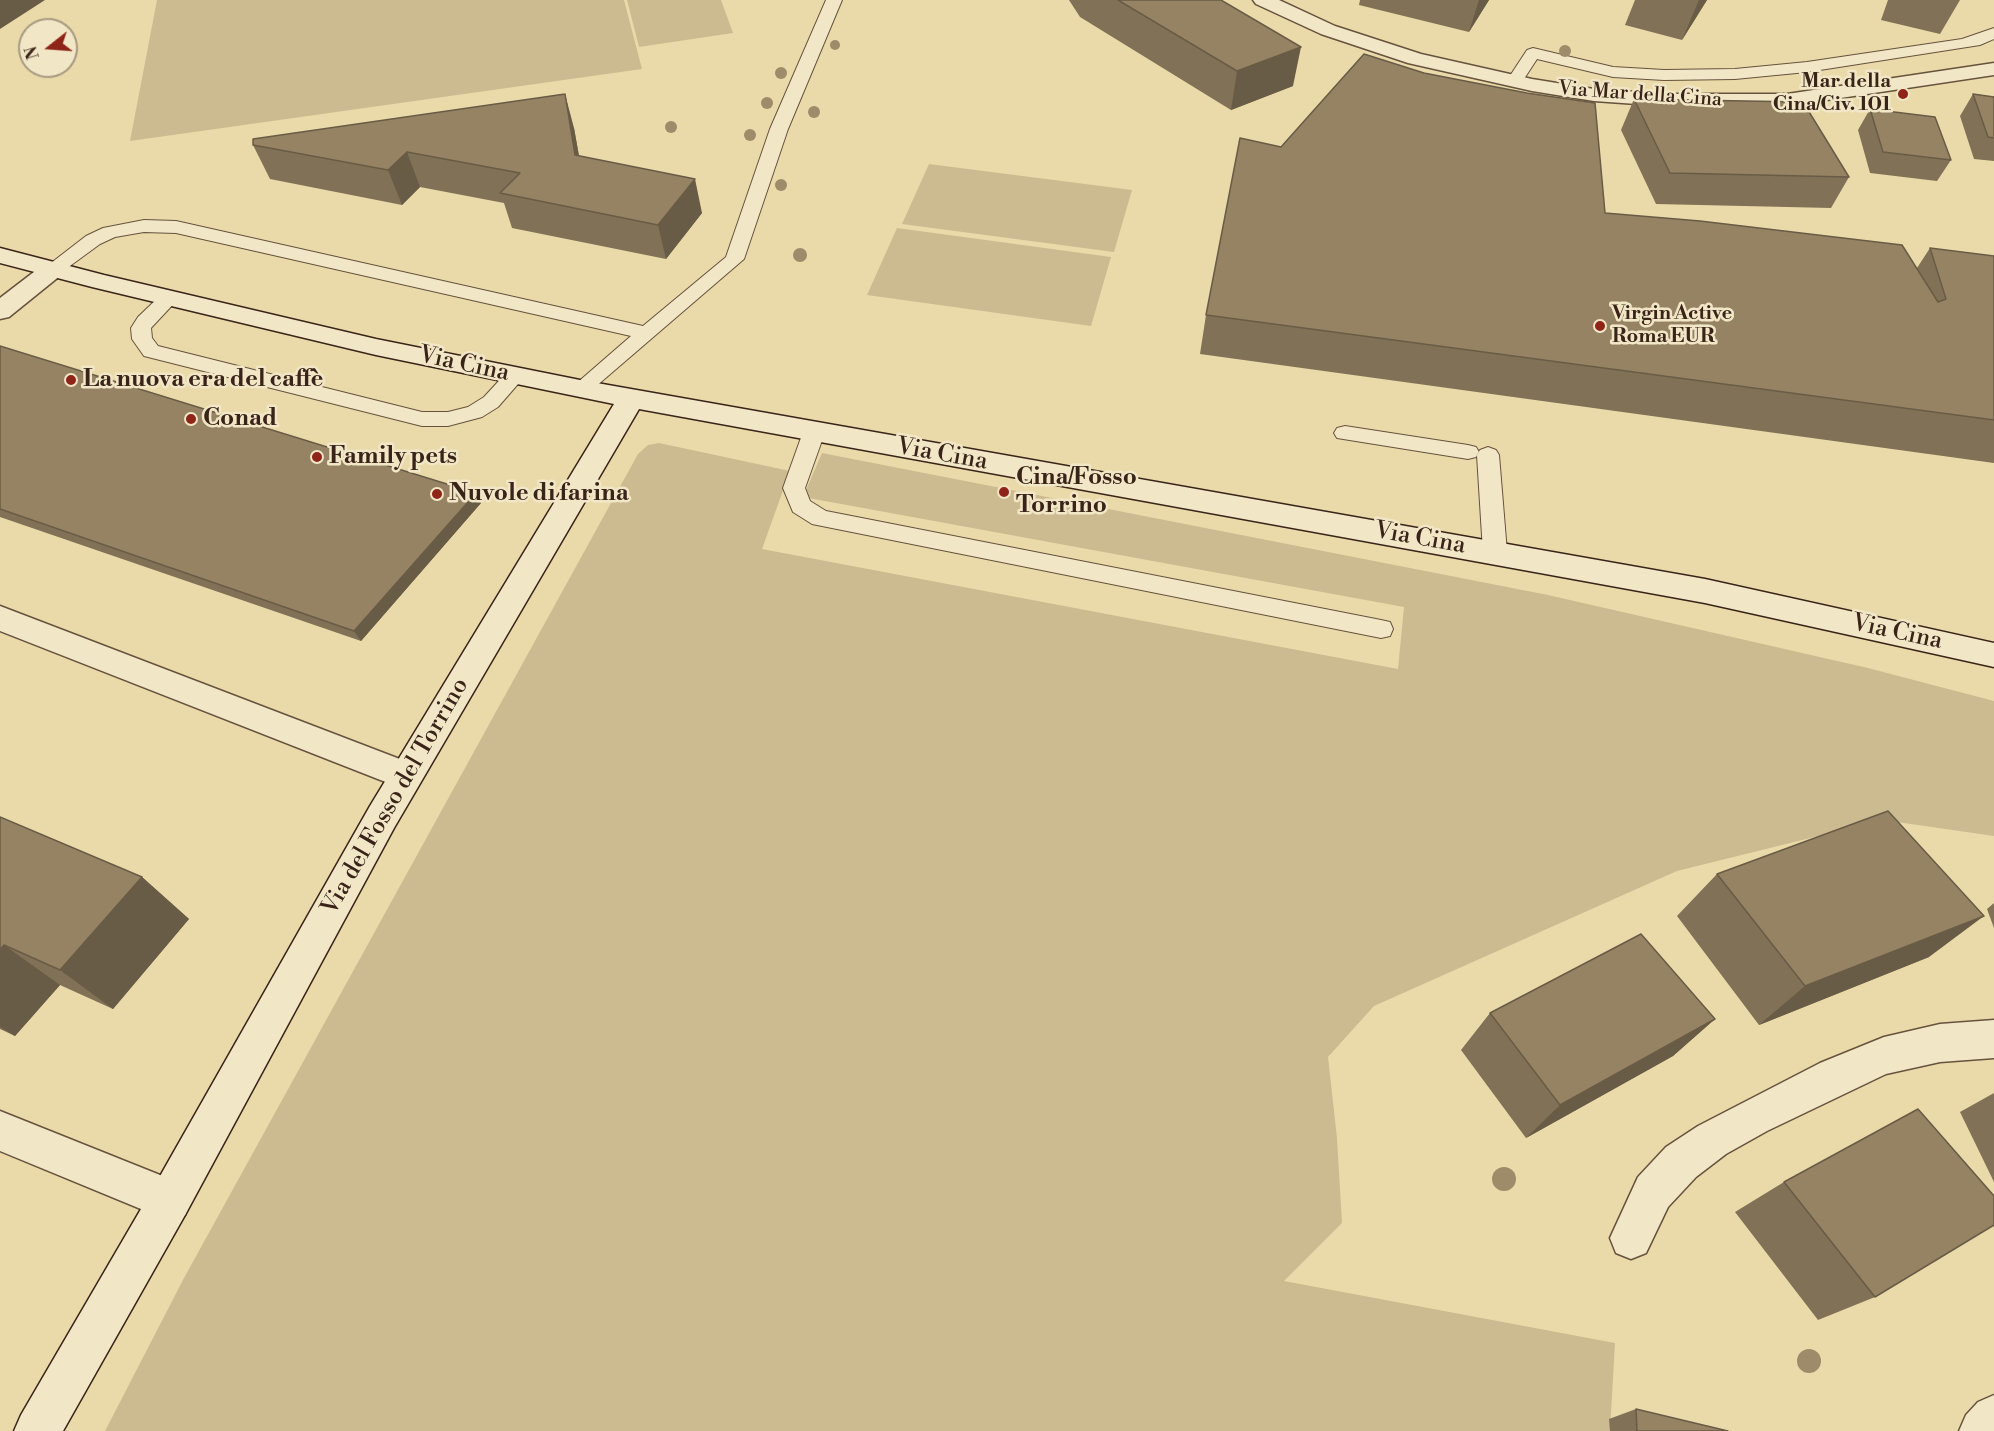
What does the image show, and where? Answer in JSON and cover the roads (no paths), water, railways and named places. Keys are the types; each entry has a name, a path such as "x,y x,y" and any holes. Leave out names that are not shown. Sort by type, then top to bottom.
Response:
{"street":[{"name":"Via Mar della Cina","path":"1263,0 1309,23 1369,45 1432,64 1551,89 1620,97 1777,100 1824,96 1994,69"},
{"name":"Via Cina","path":"0,255 52,270 376,347 514,376 631,399 1705,591 1994,655"},
{"path":"0,310 52,270"},
{"name":"Via del Fosso del Torrino","path":"37,1431 170,1200 406,776 631,399"},
{"path":"0,618 406,776"},
{"path":"1630,1238 1653,1192 1681,1162 1712,1140 1753,1117 1834,1077 1884,1056 1940,1042 1994,1039"},
{"path":"0,1131 170,1200"},
{"path":"1982,1431 1994,1418"}],"lane":[{"path":"580,389 735,259 779,129 834,0"},
{"path":"1515,82 1533,53 1613,72 1664,75 1735,74 1807,68 1980,40 1994,33"},
{"path":"52,270 93,240 110,232 144,226 176,227 648,333"},
{"path":"170,298 141,327 140,334 145,344 158,354 422,418 448,419 476,412 491,402 514,376"},
{"path":"814,432 794,488 801,506 820,518 1380,629"},
{"path":"1345,434 1478,454 1495,552"}],"place":[{"name":"Mar della Cina/Civ. 101","path":"1903,94"},
{"name":"Virgin Active Roma EUR","path":"1600,326"},
{"name":"La nuova era del caffè","path":"71,380"},
{"name":"Conad","path":"191,419"},
{"name":"Family pets","path":"317,457"},
{"name":"Cina/Fosso Torrino","path":"1004,492"},
{"name":"Nuvole di farina","path":"437,494"}]}
